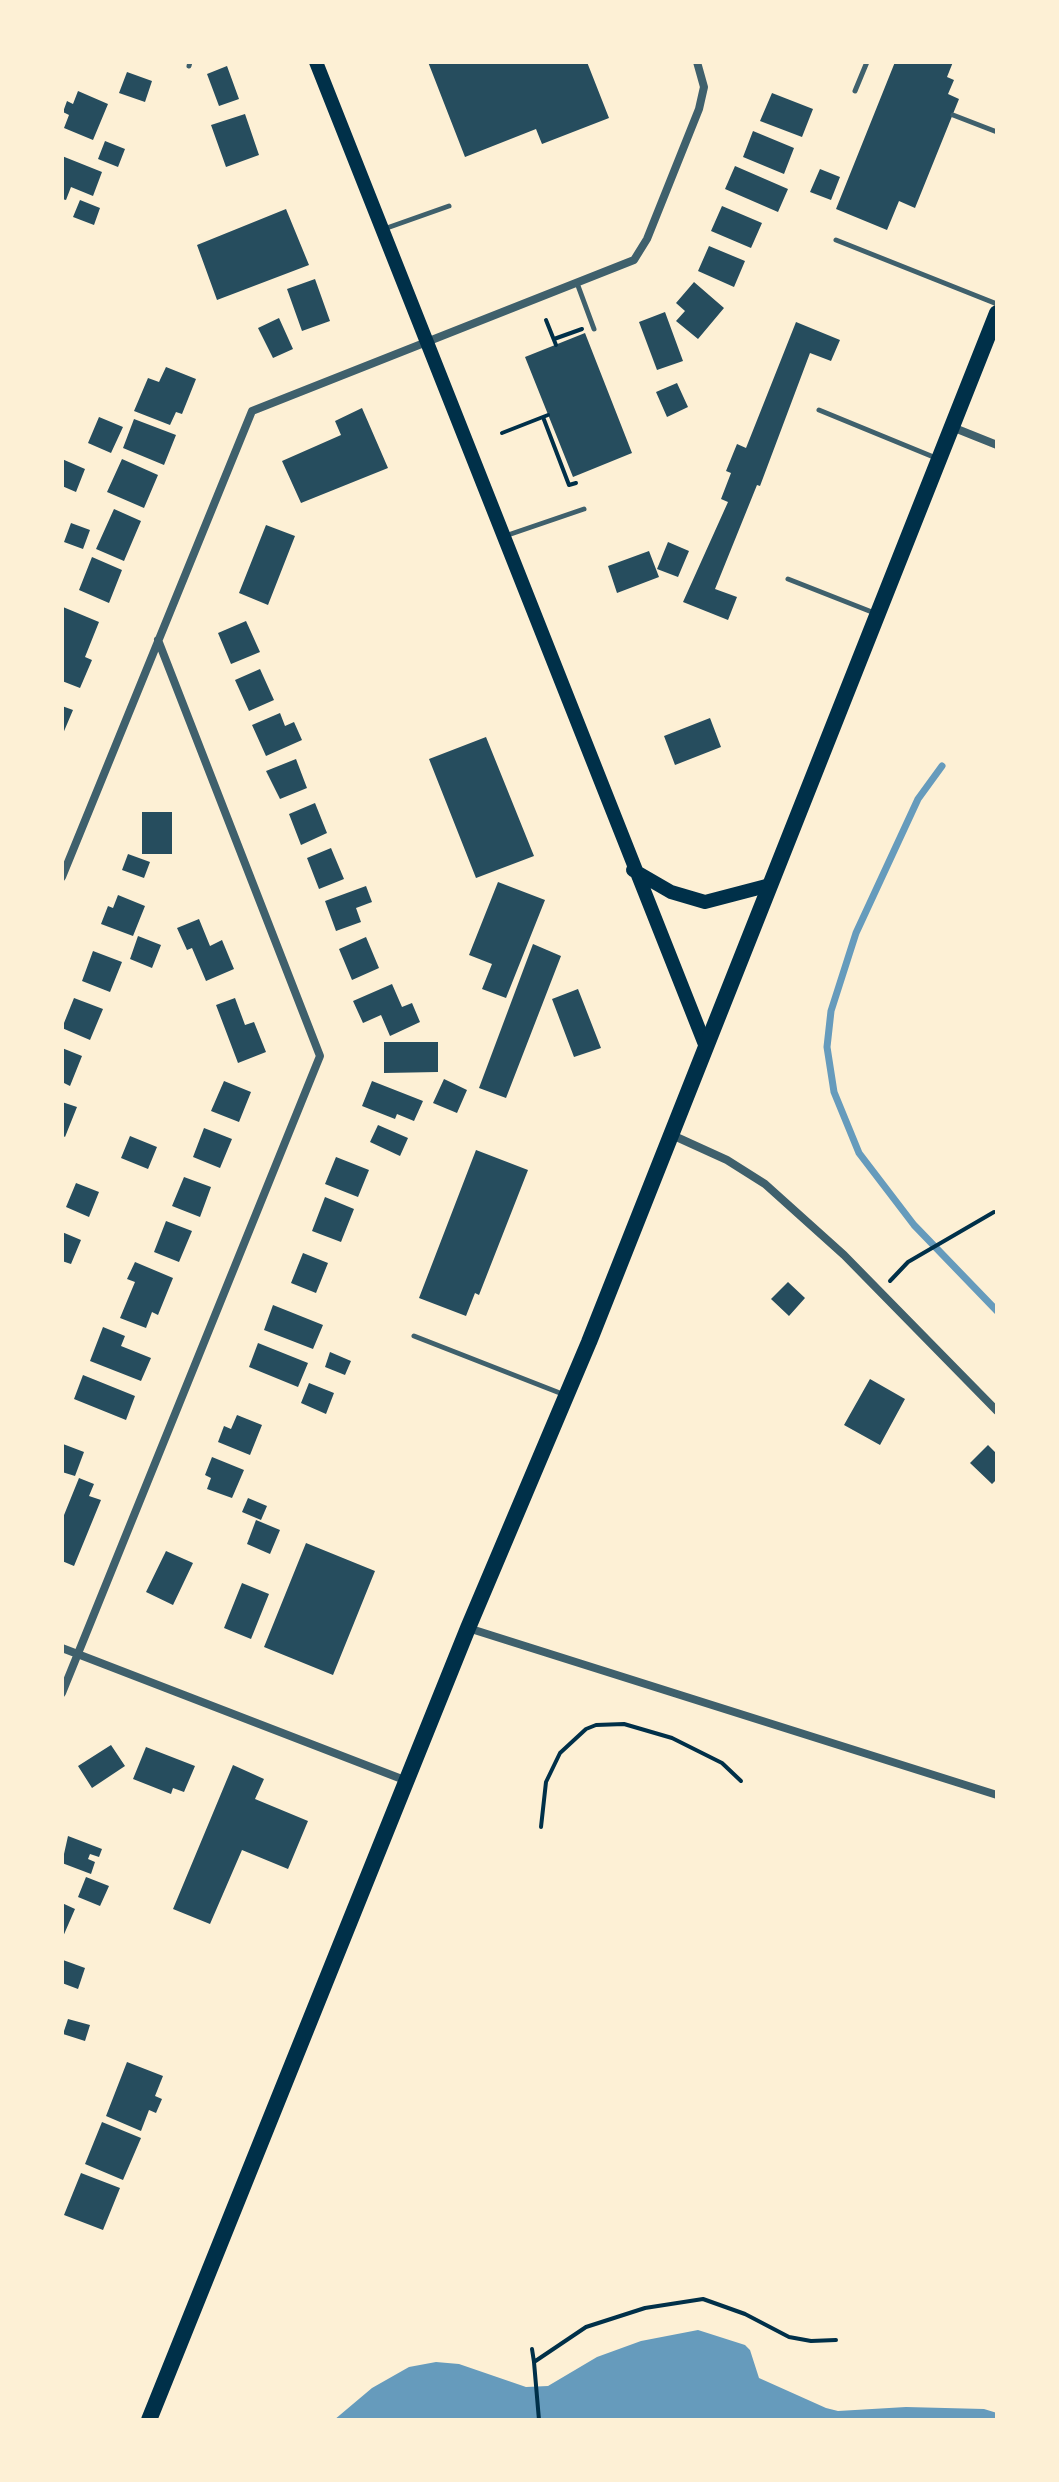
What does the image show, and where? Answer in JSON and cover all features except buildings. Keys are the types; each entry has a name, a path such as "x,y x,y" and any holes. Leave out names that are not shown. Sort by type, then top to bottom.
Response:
{"main road":[{"path":"316,62 633,870 706,1047"},
{"path":"149,2420 468,1628 672,1135 997,313"},
{"path":"633,870 671,892 705,902 770,885"}],"street":[{"path":"62,877 252,411 634,260 647,239 699,109 704,87 697,62"},
{"path":"951,427 997,445"},
{"path":"62,1693 320,1056 158,640"},
{"path":"672,1135 727,1160 765,1184 880,1291 997,1411"},
{"path":"468,1628 997,1795"},
{"path":"62,1648 407,1781"}],"lane":[{"path":"855,91 867,62"},
{"path":"953,115 997,132"},
{"path":"383,230 449,206"},
{"path":"836,240 997,304"},
{"path":"577,283 594,326"},
{"path":"819,410 939,459"},
{"path":"502,537 584,509"},
{"path":"788,579 877,614"},
{"path":"414,1336 566,1396"}],"path":[{"path":"546,320 555,342 594,326"},
{"path":"502,433 546,416 569,485 576,483"},
{"path":"880,1291 915,1257 952,1239 994,1212"},
{"path":"541,1827 546,1782 560,1753 586,1729 596,1725 624,1724 672,1738 722,1763 741,1781"},
{"path":"534,2362 586,2327 645,2308 689,2300 703,2299 727,2307 789,2337 811,2341 836,2340"},
{"path":"532,2349 539,2420"}],"water":[{"path":"698,2330 745,2345 750,2350 759,2378 826,2408 838,2411 906,2407 984,2409 997,2413 997,2420 334,2420 372,2388 409,2367 436,2362 459,2364 526,2387 548,2386 597,2357 641,2341"}],"waterway":[{"path":"942,766 918,799 856,933 831,1011 827,1047 834,1092 859,1153 914,1225 997,1311"}]}
